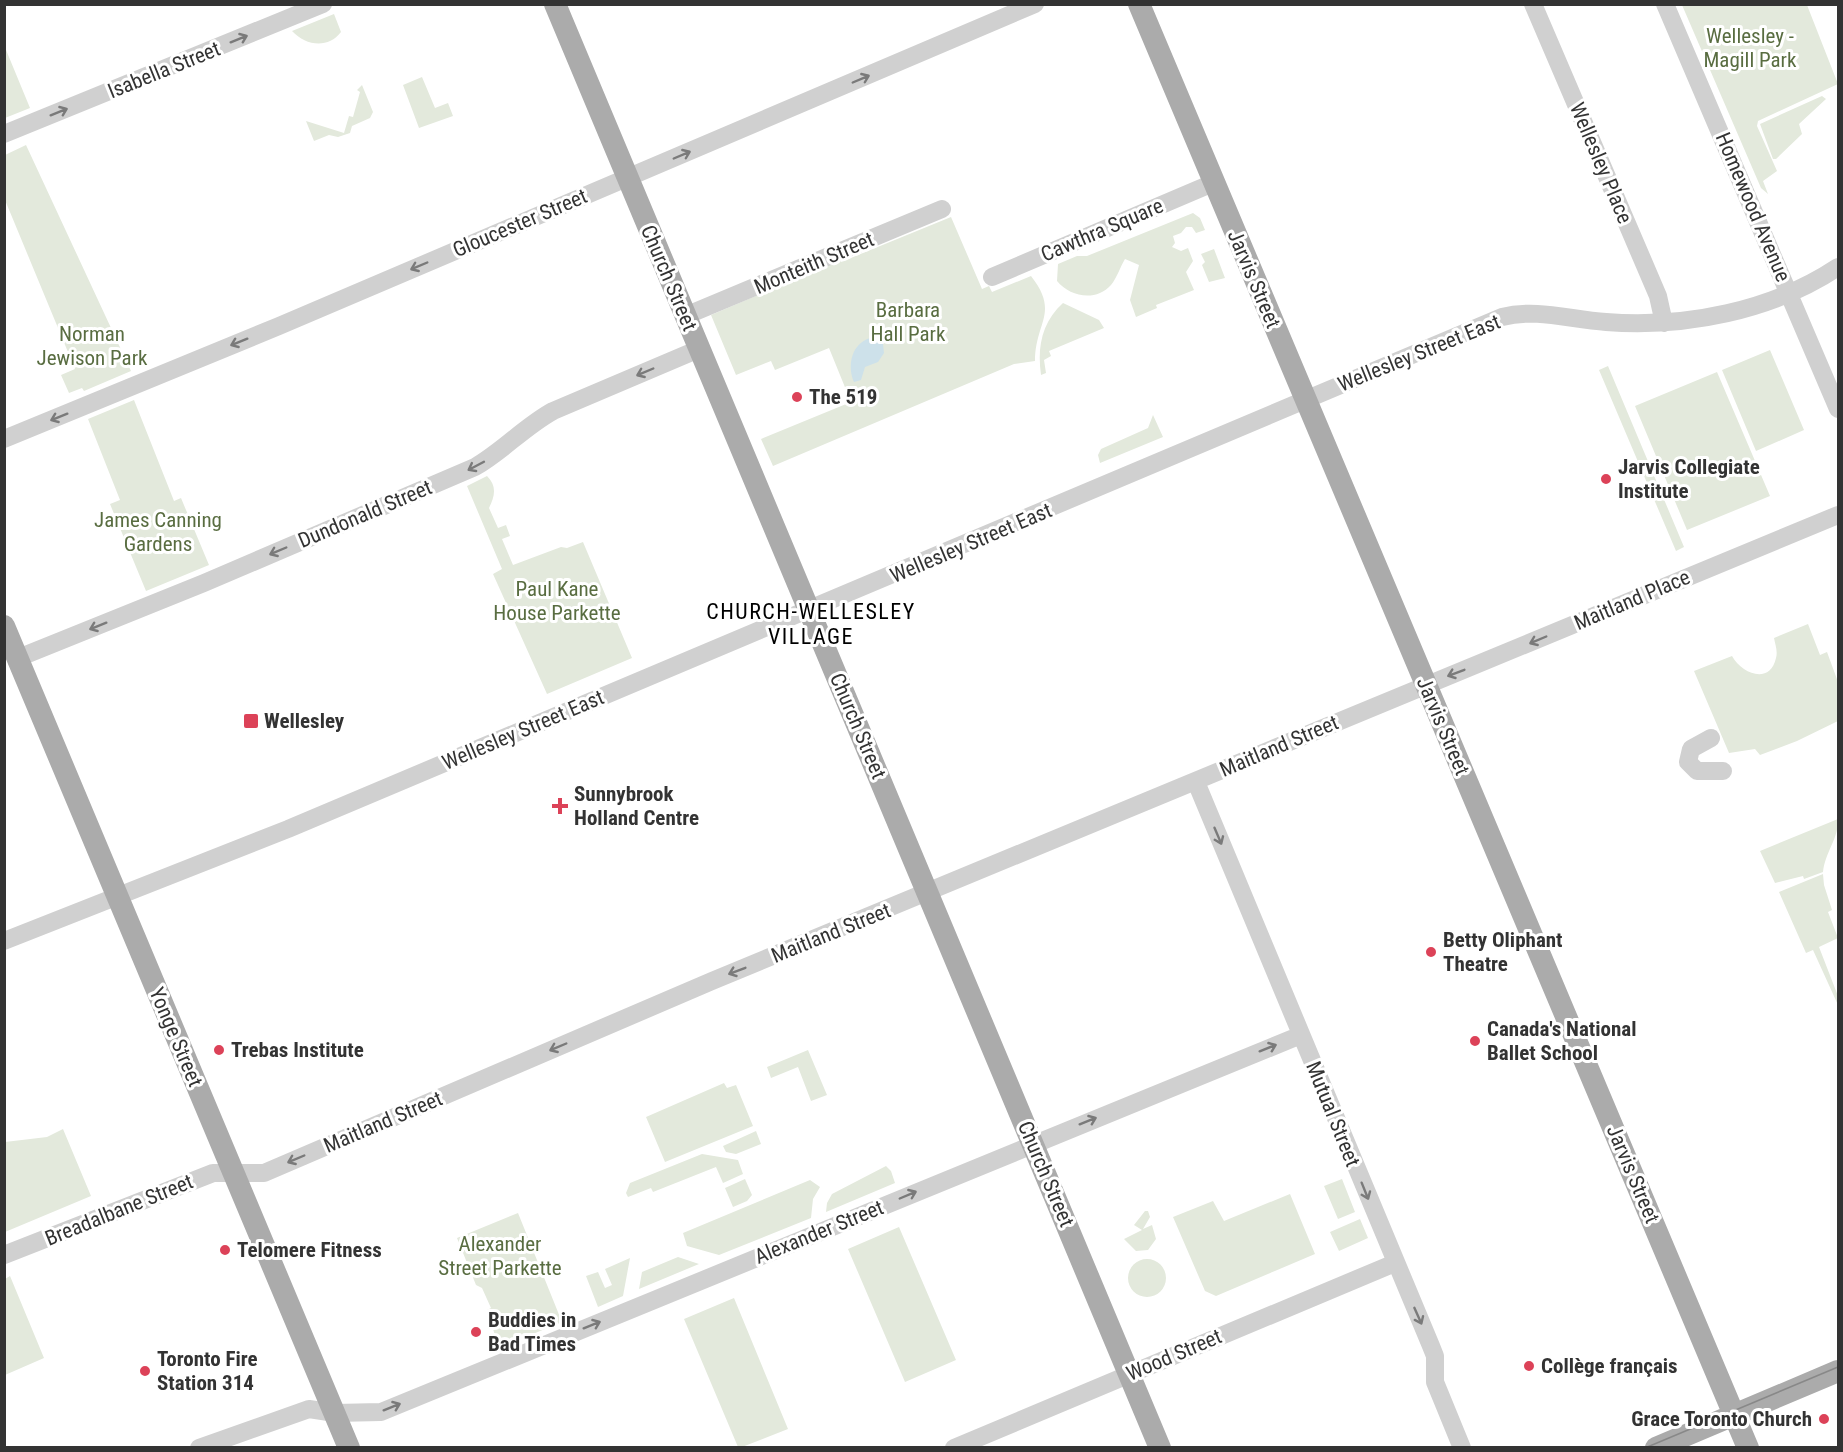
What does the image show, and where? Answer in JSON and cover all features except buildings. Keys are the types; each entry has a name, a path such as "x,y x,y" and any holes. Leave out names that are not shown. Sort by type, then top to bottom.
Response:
{"main road":[{"name":"Church Street","path":"555,4 1160,1448"},
{"name":"Jarvis Street","path":"1139,4 1748,1448"},
{"name":"Yonge Street","path":"4,626 349,1448"},
{"path":"1656,1448 1839,1371"}],"street":[{"name":"Isabella Street","path":"4,134 323,4"},
{"name":"Gloucester Street","path":"4,439 628,178 1035,4"},
{"name":"Wellesley Place","path":"1533,4 1658,296 1664,322"},
{"name":"Homewood Avenue","path":"1665,4 1839,410"},
{"name":"Cawthra Square","path":"992,277 1213,183"},
{"name":"Monteith Street","path":"685,316 942,209"},
{"name":"Wellesley Street East","path":"4,941 273,835 1305,400 1515,314 1546,314 1633,324 1722,314 1790,293 1839,267"},
{"name":"Dundonald Street","path":"18,658 204,583 475,467 490,458 532,422 553,411 699,350"},
{"name":"Maitland Place","path":"1426,686 1839,515"},
{"name":"Maitland Street","path":"235,1175 264,1173 712,981 1426,686"},
{"path":"1710,738 1691,749 1688,762 1697,771 1723,771"},
{"name":"Mutual Street","path":"1196,782 1433,1351 1435,1383 1462,1448"},
{"name":"Alexander Street","path":"199,1448 309,1409 334,1413 381,1412 1301,1035"},
{"name":"Breadalbane Street","path":"4,1256 213,1173 235,1175"},
{"name":"Wood Street","path":"954,1448 1395,1263"}],"green space":[{"name":"Wellesley - Magill Park","path":"1682,5 1807,5 1838,84 1758,121 1757,126 1777,171 1763,181 1768,194 1761,188"},
{"path":"334,14 341,32 330,41 310,42 292,31"},
{"path":"4,45 30,108 5,118 4,118"},
{"path":"422,77 435,108 448,103 453,116 419,128 403,85"},
{"path":"362,85 373,112 370,118 352,126 350,133 338,137 329,135 314,141 306,121 344,133 349,116 353,117 360,92 357,90"},
{"path":"1822,96 1826,99 1799,124 1802,134 1776,159 1773,159 1760,124"},
{"name":"Norman Jewison Park","path":"26,145 131,371 84,391 82,388 69,393 61,375 75,369 5,200 5,155"},
{"path":"1193,213 1200,218 1205,230 1196,233 1192,227 1186,227 1181,233 1173,236 1175,243 1172,247 1181,251 1188,248 1193,261 1186,272 1194,290 1156,305 1157,308 1136,317 1130,300 1139,265 1125,259 1111,285 1098,294 1076,294 1057,281 1058,264 1077,256 1087,256"},
{"name":"Barbara Hall Park","path":"951,217 982,289 989,286 992,292 1031,276 1039,289 1044,299 1045,309 1035,361 1014,364 773,466 761,439 851,402 829,348 775,370 771,361 736,375 711,315 840,260 841,262"},
{"path":"1214,249 1225,278 1209,282 1202,265 1205,262 1201,254"},
{"path":"1063,303 1099,320 1104,328 1049,351 1051,356 1044,360 1046,373 1041,375 1040,355 1043,336 1050,318"},
{"path":"1770,350 1804,430 1756,451 1722,370"},
{"path":"1608,366 1684,547 1676,551 1599,370"},
{"path":"1717,372 1770,496 1687,530 1635,406"},
{"name":"James Canning Gardens","path":"134,400 174,501 181,498 209,565 146,591 110,504 120,500 88,419"},
{"path":"1153,415 1163,437 1100,463 1098,455 1101,449 1148,428"},
{"name":"Paul Kane House Parkette","path":"487,476 494,491 489,508 498,528 506,525 510,536 502,539 513,565 561,547 567,548 583,542 632,658 547,694 493,574 502,569 467,486"},
{"path":"1808,624 1820,655 1827,652 1838,682 1838,721 1797,741 1760,755 1755,749 1729,753 1694,671 1732,656 1742,668 1749,672 1762,674 1768,672 1777,655 1774,638"},
{"path":"1838,819 1838,826 1823,872 1804,879 1803,876 1775,883 1760,851"},
{"path":"1823,874 1832,910 1828,912 1838,938 1819,947 1838,996 1838,1005 1813,950 1806,953 1779,892"},
{"path":"808,1050 827,1095 811,1101 798,1067 771,1078 767,1067"},
{"path":"724,1083 727,1088 736,1085 753,1126 665,1162 646,1117"},
{"path":"63,1129 91,1196 5,1232 5,1142 47,1137"},
{"path":"756,1131 761,1144 736,1154 726,1152 723,1146"},
{"path":"702,1154 738,1160 743,1174 723,1183 716,1167 653,1192 651,1188 628,1197 626,1193 630,1183"},
{"path":"886,1166 891,1171 895,1183 826,1212 827,1203 832,1194"},
{"path":"745,1179 752,1195 747,1201 733,1207 725,1188"},
{"path":"1342,1179 1355,1212 1338,1219 1324,1186"},
{"path":"810,1180 820,1187 813,1199 811,1218 719,1255 687,1246 683,1233"},
{"path":"1290,1194 1315,1254 1216,1296 1205,1291 1173,1217 1213,1201 1224,1221"},
{"path":"1145,1211 1148,1211 1150,1217 1143,1229 1152,1225 1156,1239 1148,1250 1136,1251 1124,1239 1142,1230 1134,1225"},
{"name":"Alexander Street Parkette","path":"518,1213 562,1322 499,1348 487,1310 491,1308 482,1288 476,1285 457,1238"},
{"path":"1360,1219 1368,1238 1339,1251 1330,1232"},
{"path":"899,1227 956,1360 905,1382 848,1249"},
{"path":"678,1257 699,1264 639,1289 642,1272"},
{"path":"630,1258 623,1296 598,1307 586,1276 598,1272 605,1288 612,1285 605,1269"},
{"path":"1147,1259 1160,1265 1166,1278 1160,1291 1147,1297 1134,1291 1128,1278 1134,1265"},
{"path":"10,1276 44,1358 5,1375 5,1279"},
{"path":"734,1298 788,1429 742,1447 738,1447 684,1319"}],"water":[{"path":"870,338 883,344 884,353 878,362 865,367 861,380 854,382 851,369 852,356 858,345"}],"tram line":[{"path":"1645,1448 1838,1367"}],"place":[{"name":"The 519","path":"797,397"},
{"name":"Jarvis Collegiate Institute","path":"1606,479"},
{"name":"Wellesley","path":"251,721"},
{"name":"Sunnybrook Holland Centre","path":"560,806"},
{"name":"Betty Oliphant Theatre","path":"1431,952"},
{"name":"Canada's National Ballet School","path":"1475,1041"},
{"name":"Trebas Institute","path":"219,1050"},
{"name":"Telomere Fitness","path":"225,1250"},
{"name":"Buddies in Bad Times","path":"476,1332"},
{"name":"Collège français","path":"1529,1366"},
{"name":"Toronto Fire Station 314","path":"145,1371"},
{"name":"Grace Toronto Church","path":"1824,1419"}],"district":[{"name":"CHURCH-WELLESLEY VILLAGE","path":"811,624"}]}
